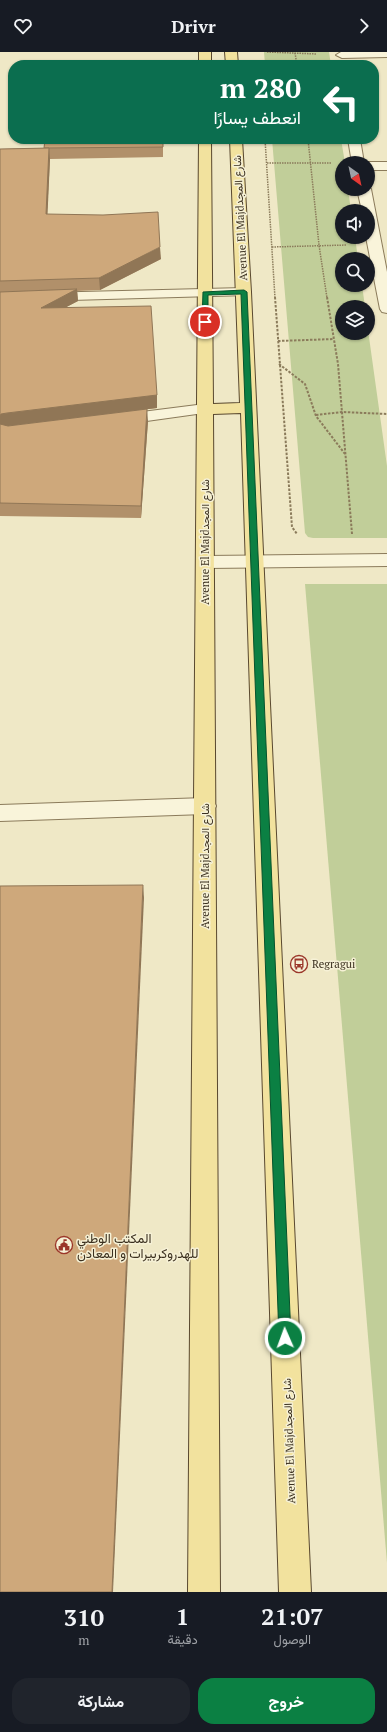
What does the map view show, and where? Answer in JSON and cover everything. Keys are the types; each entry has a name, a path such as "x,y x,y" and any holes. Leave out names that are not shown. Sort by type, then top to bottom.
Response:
{"main road":[{"name":"Avenue El Majdشارع المجد","path":"204,1592 205,144"},
{"name":"Avenue El Majdشارع المجد","path":"236,144 244,292 295,1592"},
{"path":"205,410 248,408"}],"street":[{"path":"343,57 387,54"},
{"path":"356,144 359,156"},
{"path":"375,165 387,166"},
{"path":"375,244 387,309"},
{"path":"0,298 244,292"},
{"path":"103,421 205,410"},
{"path":"205,562 387,560"},
{"path":"0,813 205,806"}],"path":[{"path":"267,52 343,57"},
{"path":"295,53 296,60"},
{"path":"265,144 279,364 292,526 297,534 303,537"},
{"path":"308,144 319,245 338,364 352,535 345,536"},
{"path":"267,163 335,163"},
{"path":"272,247 375,244"},
{"path":"278,340 334,338"},
{"path":"279,364 305,384 316,416 346,455"},
{"path":"316,416 342,412 387,414"}],"green space":[{"path":"264,52 329,52 330,60 265,60"},
{"path":"272,144 342,144 344,156 335,156 335,196 349,196 350,204 335,204 335,244 356,244 357,252 335,252 335,292 363,292 364,300 335,300 335,340 369,340 387,466 387,538 308,537 305,533"},
{"path":"305,584 387,584 387,1563"}],"building":[{"path":"44,144 163,144 163,147 44,148"},
{"path":"49,148 46,214 103,215 158,212 160,247 99,278 0,281 0,149"},
{"path":"77,289 41,308 151,306 157,395 7,413 1,414 0,416 0,292"},
{"path":"147,409 141,506 0,503 0,424 8,426"},
{"name":"المكتب الوطني للهدروكربيرات و المعادن","path":"143,885 112,1592 0,1592 0,886"}],"place":[{"name":"Regragui","path":"299,964"},
{"name":"المكتب الوطني للهدروكربيرات و المعادن","path":"64,1245"}],"route":[{"path":"205,322 205,293 244,292 285,1338"}]}
